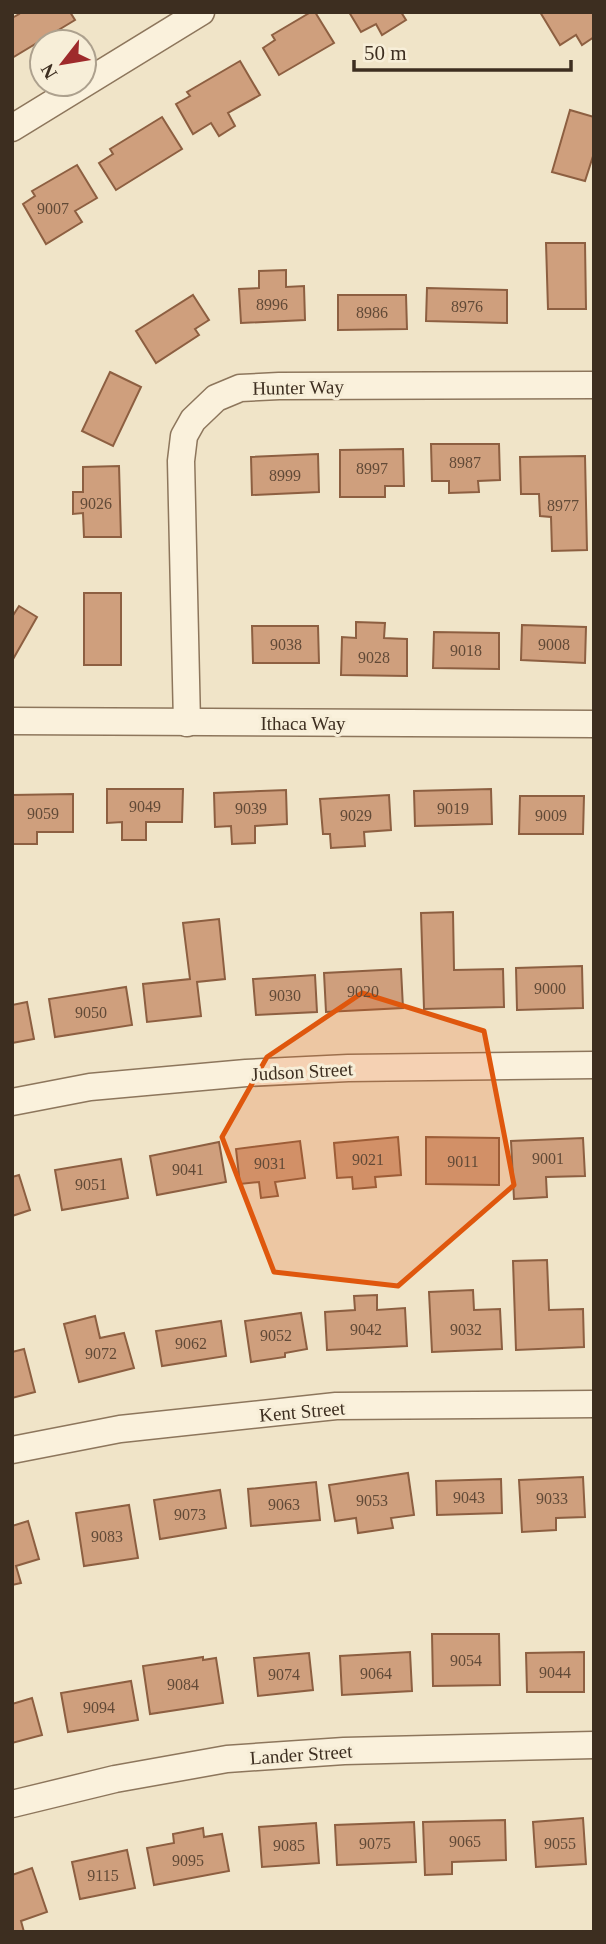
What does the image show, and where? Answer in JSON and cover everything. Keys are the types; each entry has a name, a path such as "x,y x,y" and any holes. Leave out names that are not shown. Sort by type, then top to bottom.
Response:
{"street":[{"path":"12,128 201,12"},
{"name":"Hunter Way","path":"187,723 181,461 184,436 192,420 216,398 240,388 279,386 594,385"},
{"name":"Ithaca Way","path":"12,721 594,724"},
{"name":"Judson Street","path":"12,1102 90,1087 246,1073 348,1068 594,1065"},
{"name":"Kent Street","path":"12,1450 120,1429 336,1406 594,1404"},
{"name":"Lander Street","path":"12,1804 115,1779 228,1759 344,1751 594,1745"}],"highlighted area":[{"path":"362,993 484,1031 514,1185 398,1286 274,1272 222,1137 267,1057"}],"building":[{"path":"18,12 70,12 75,20 62,28 28,28 28,48 12,58 12,18 19,14"},
{"path":"315,12 334,43 279,75 263,48 275,40 272,35"},
{"path":"349,12 401,12 406,20 382,35 376,24 361,32"},
{"path":"540,12 594,12 594,37 582,45 576,35 560,45"},
{"path":"240,61 260,95 228,113 235,126 219,136 211,123 193,134 176,104 190,96 187,92"},
{"path":"570,110 594,117 594,153 585,181 552,172"},
{"path":"162,117 182,149 116,190 99,163 113,154 110,149"},
{"path":"77,165 97,198 75,211 82,222 46,244 23,204 35,196 32,191"},
{"path":"546,243 585,243 586,309 548,309"},
{"path":"286,270 286,287 304,286 305,320 241,323 239,289 259,288 259,271"},
{"path":"427,288 507,290 507,323 426,321"},
{"path":"193,295 209,320 195,329 199,335 156,363 136,331"},
{"path":"338,295 406,295 407,329 338,330"},
{"path":"110,372 141,387 113,446 82,431"},
{"path":"431,444 499,444 500,480 478,481 479,492 449,493 449,481 432,481"},
{"path":"403,449 404,486 385,486 385,497 340,497 340,450"},
{"path":"318,454 319,492 252,495 251,457"},
{"path":"585,456 587,550 552,551 551,517 540,516 539,494 521,494 520,457"},
{"path":"119,466 121,537 84,537 83,513 73,514 73,492 83,492 83,467"},
{"path":"84,593 121,593 121,665 84,665"},
{"path":"19,606 37,617 12,661 12,617"},
{"path":"356,622 385,623 384,638 407,639 407,676 341,675 342,637 356,638"},
{"path":"522,625 586,627 585,663 521,660"},
{"path":"252,626 318,626 319,663 253,663"},
{"path":"434,632 499,633 499,669 433,668"},
{"path":"107,789 183,789 182,822 146,822 146,840 122,840 122,822 107,823"},
{"path":"491,789 492,824 415,826 414,791"},
{"path":"286,790 287,824 255,826 255,843 232,844 231,826 215,827 214,793"},
{"path":"73,794 73,832 37,832 37,844 12,844 12,795"},
{"path":"389,795 391,830 364,832 365,846 331,848 330,834 323,834 320,799"},
{"path":"520,796 584,796 583,834 519,834"},
{"path":"453,912 454,970 503,969 504,1007 424,1009 421,913"},
{"path":"219,919 225,979 197,982 201,1016 147,1022 143,984 190,979 183,923"},
{"path":"582,966 583,1008 517,1010 516,968"},
{"path":"401,969 403,1008 326,1012 324,973"},
{"path":"315,975 317,1012 256,1015 253,979"},
{"path":"126,987 132,1025 55,1037 49,999"},
{"path":"27,1002 34,1039 12,1043 12,1005"},
{"path":"398,1137 401,1175 375,1177 376,1187 353,1189 352,1177 337,1178 334,1143"},
{"path":"426,1137 499,1138 499,1185 426,1184"},
{"path":"583,1138 585,1176 546,1177 547,1197 514,1199 511,1141"},
{"path":"300,1141 305,1178 275,1182 278,1196 261,1198 259,1182 240,1184 236,1149"},
{"path":"219,1142 226,1182 157,1195 150,1156"},
{"path":"121,1159 128,1198 62,1210 55,1170"},
{"path":"19,1175 30,1210 12,1216 12,1177"},
{"path":"547,1260 549,1310 583,1309 584,1347 516,1350 513,1261"},
{"path":"473,1290 474,1310 500,1309 502,1349 432,1352 429,1292"},
{"path":"377,1295 377,1310 405,1308 407,1346 327,1350 325,1312 355,1310 354,1296"},
{"path":"301,1313 307,1349 285,1353 285,1357 251,1362 245,1321"},
{"path":"95,1316 100,1338 124,1333 134,1368 79,1382 64,1324"},
{"path":"221,1321 226,1356 162,1366 156,1331"},
{"path":"24,1349 35,1392 12,1398 12,1352"},
{"path":"408,1473 414,1515 391,1518 393,1528 358,1533 356,1518 335,1521 329,1485"},
{"path":"583,1477 585,1517 556,1518 556,1530 522,1532 519,1480"},
{"path":"501,1479 502,1513 437,1515 436,1481"},
{"path":"316,1482 320,1520 251,1526 248,1489"},
{"path":"220,1490 226,1528 160,1539 154,1500"},
{"path":"129,1505 138,1558 84,1566 76,1513"},
{"path":"28,1521 39,1559 16,1566 21,1583 12,1585 12,1526"},
{"path":"432,1634 499,1634 500,1685 433,1686"},
{"path":"410,1652 412,1691 342,1695 340,1656"},
{"path":"584,1652 584,1692 527,1692 526,1653"},
{"path":"309,1653 313,1690 258,1696 254,1658"},
{"path":"203,1657 203,1660 216,1658 223,1703 150,1714 143,1666"},
{"path":"131,1681 138,1720 68,1732 61,1693"},
{"path":"32,1698 42,1735 12,1743 12,1704"},
{"path":"583,1818 586,1864 536,1867 533,1822"},
{"path":"505,1820 506,1860 452,1862 452,1874 425,1875 423,1822"},
{"path":"414,1822 416,1862 337,1865 335,1825"},
{"path":"316,1823 319,1863 262,1867 259,1827"},
{"path":"203,1828 204,1837 222,1834 229,1871 154,1885 147,1848 174,1843 173,1834"},
{"path":"127,1850 135,1888 80,1899 72,1862"},
{"path":"32,1868 47,1912 21,1921 24,1932 12,1932 12,1875"}]}
